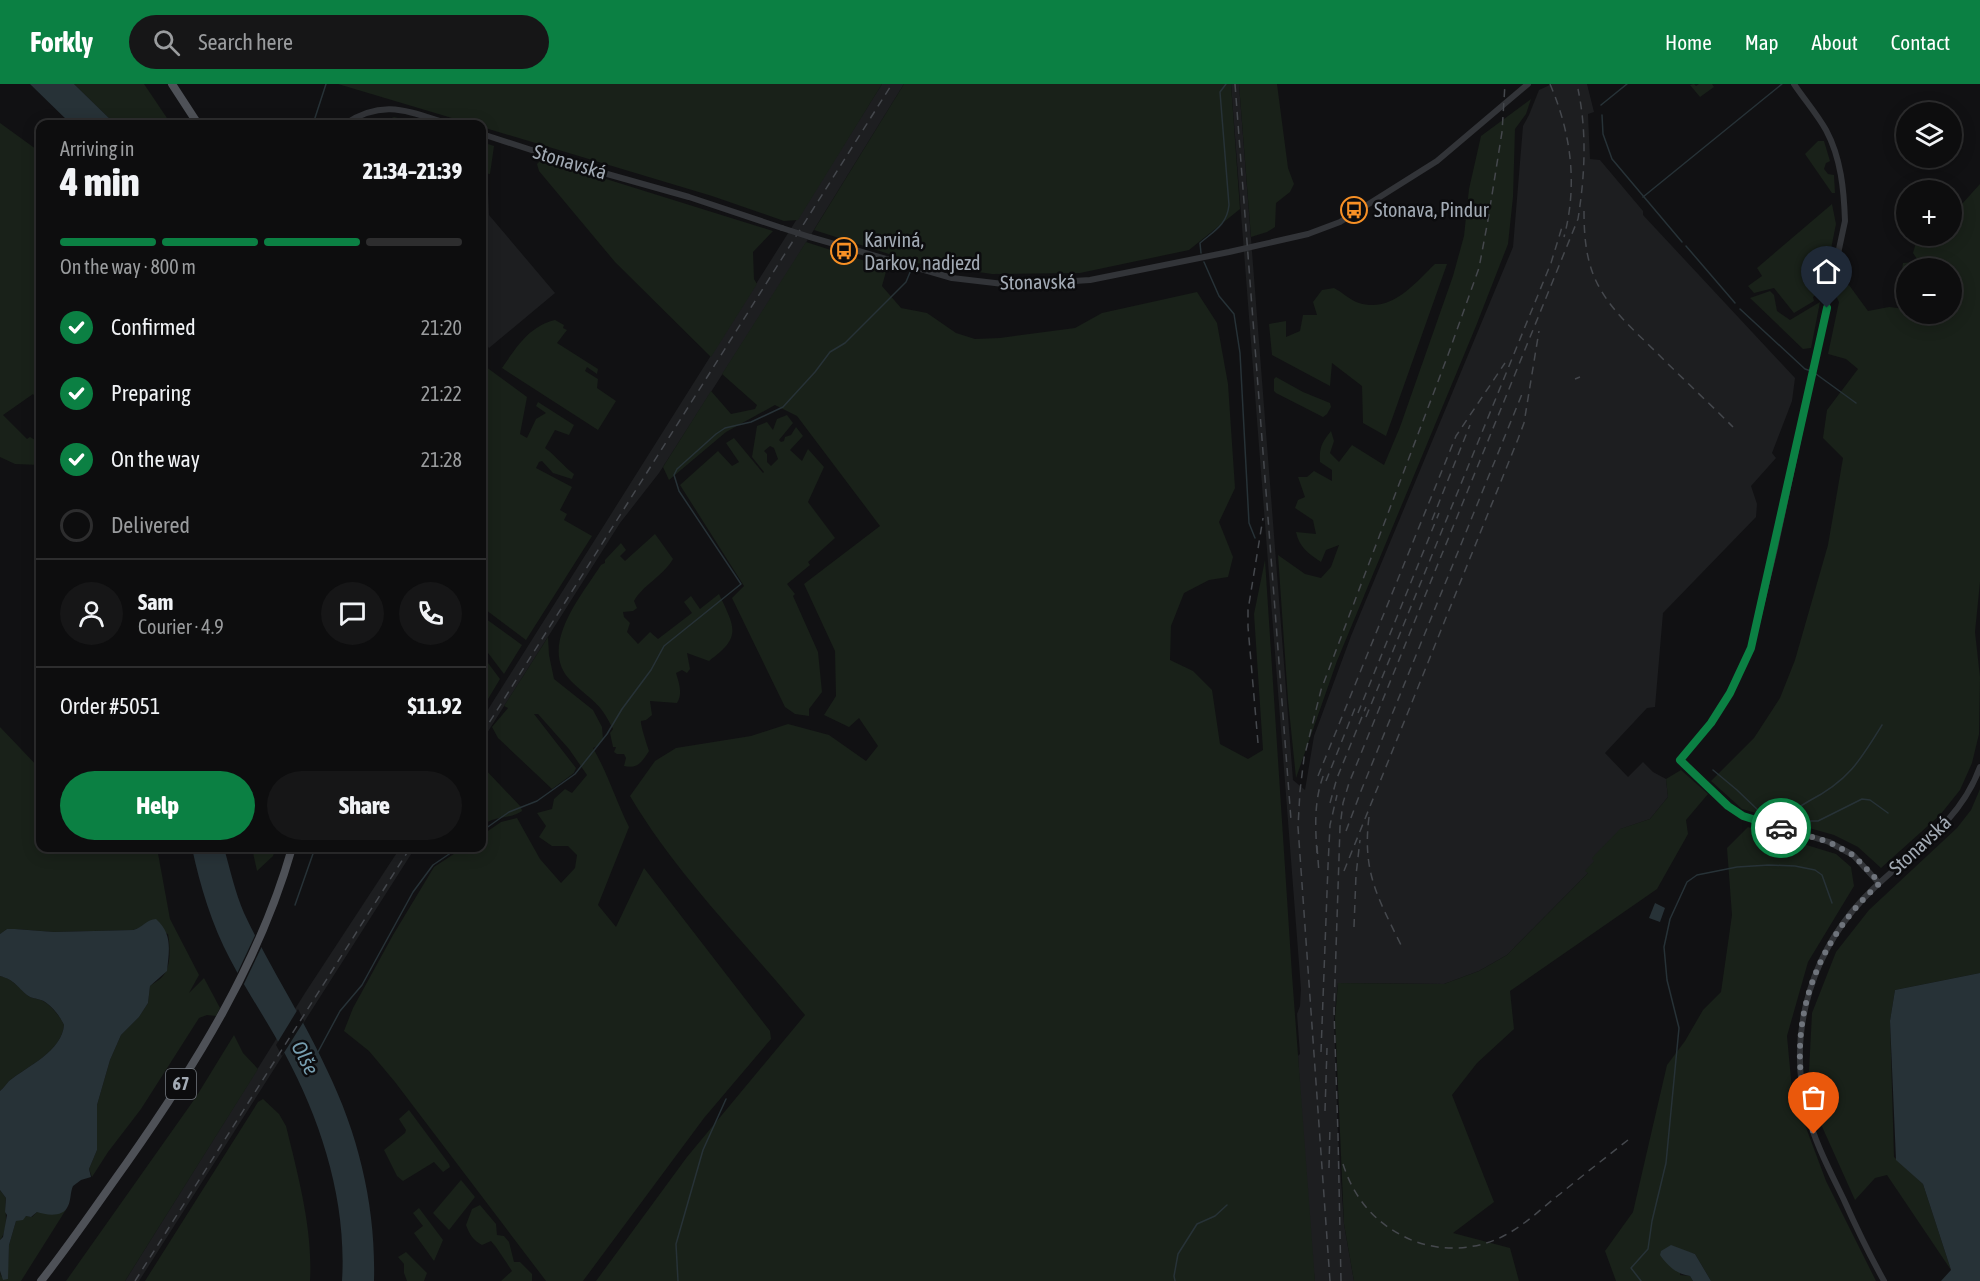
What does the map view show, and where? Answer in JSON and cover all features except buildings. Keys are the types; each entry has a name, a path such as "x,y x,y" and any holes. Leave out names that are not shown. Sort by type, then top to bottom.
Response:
{"main road":[{"path":"172,84 195,120"},
{"name":"67","path":"41,1281 156,1122 218,1024 249,962 291,852"},
{"name":"67","path":"48,1281 67,1248"}],"street":[{"name":"Stonavská","path":"486,135 593,170 689,197 810,237 952,278 1012,285 1090,280 1308,234 1340,222 1437,161 1528,84"},
{"path":"1794,84 1826,130 1839,164 1844,192 1845,220 1775,548 1751,648 1726,700 1711,723 1680,760 1728,806 1743,816 1829,842 1853,855 1880,883"},
{"path":"352,120 384,108 435,120"},
{"name":"Stonavská","path":"1884,1281 1819,1147 1805,1101 1799,1056 1805,1004 1820,962 1842,923 1880,883 1950,819 1967,795 1980,767"}],"shaded area":[{"path":"74,84 144,84 168,120 111,120"},
{"path":"338,84 882,84 798,220 784,221 712,196 486,128 486,120 459,120"},
{"path":"882,84 904,84 786,275 659,473 620,523 486,735 486,713"},
{"path":"904,84 1231,84 1240,209 1189,250 1080,273 992,274 917,263 814,230"},
{"path":"1231,84 1239,84 1293,780 1305,790 1314,736 1351,636 1513,247 1523,126 1539,90 1552,84 1587,84 1594,112 1588,114 1590,159 1600,160 1643,211 1643,215 1795,378 1792,401 1772,453 1776,458 1751,486 1757,504 1756,517 1663,613 1655,707 1647,708 1605,753 1628,777 1643,762 1653,772 1666,779 1668,797 1650,819 1621,829 1595,860 1588,873 1507,955 1479,971 1444,984 1338,983 1334,1020 1338,1135 1344,1224 1354,1281 1315,1281 1308,1227 1298,1056 1300,1054 1297,1014 1301,989"},
{"path":"1239,84 1277,84 1288,168 1294,184 1290,192 1276,203 1275,227 1251,237"},
{"path":"1712,84 1714,87 1700,97 1690,85 1696,86"},
{"path":"1531,99 1526,114 1515,129 1513,197 1508,244 1337,661 1296,778 1278,555 1305,574 1321,578 1331,567 1339,545 1326,550 1321,562 1299,542 1296,532 1316,534 1313,520 1295,508 1298,500 1305,497 1298,477 1307,477 1314,471 1332,481 1332,470 1320,462 1322,445 1331,431 1334,441 1330,453 1339,462 1352,445 1384,465 1400,427 1453,276 1464,236 1469,189 1481,136"},
{"path":"394,117 406,120 387,120"},
{"path":"0,123 36,149 36,398 33,394 3,415 27,439 30,437 36,441 36,465 15,464 0,457"},
{"path":"1818,141 1824,141 1830,161 1826,163 1824,169 1828,174 1834,175 1835,193 1832,193 1805,154"},
{"path":"486,143 494,146 490,174 486,174"},
{"path":"542,159 773,231 753,252 754,279 757,284 711,357 615,262 539,171 537,164"},
{"path":"1980,184 1980,582 1975,632 1980,677 1979,734 1972,763 1960,790 1940,815 1881,868 1858,847 1834,835 1742,809 1711,781 1754,738 1780,698 1795,660 1828,545 1843,458 1823,438 1827,410 1858,369 1846,359 1828,354 1839,302 1836,296 1838,291 1849,285 1868,311 1896,308 1896,324 1962,324 1962,258 1916,258 1913,253 1915,246 1962,246 1962,204"},
{"path":"486,191 489,215 555,293 489,348 486,344"},
{"path":"1832,204 1836,224 1823,289 1813,297 1814,301 1794,313 1774,288 1754,293 1748,286 1762,276 1757,268"},
{"path":"806,242 887,268 882,286 901,308 927,313 956,333 975,339 1075,328 1102,313 1197,292 1217,323 1228,384 1235,488 1219,522 1233,557 1228,577 1209,580 1184,593 1171,626 1170,660 1193,671 1212,690 1220,744 1248,759 1263,750 1254,614 1265,560 1315,1281 596,1281 687,1157 805,1015 691,882 649,826 630,796 655,761 676,748 751,736 788,724 829,735 866,761 878,746 859,718 849,727 824,715 836,696 835,651 804,584 880,526 797,416 775,405 726,432 669,480 663,467 711,391 731,414 755,409 757,405 722,374"},
{"path":"1435,264 1447,264 1386,436 1363,423 1362,386 1332,363 1330,386 1272,355 1269,324 1286,321 1286,337 1300,331 1303,315 1317,315 1313,302 1322,290 1334,288 1359,303 1382,304 1402,295"},
{"path":"1770,291 1774,295 1777,311 1790,320 1820,302 1811,348 1803,349 1750,298"},
{"path":"555,320 564,325 563,328 567,330 557,343 598,369 597,374 587,367 585,371 598,379 597,388 616,401 598,430 502,368 530,333"},
{"path":"486,367 527,397 520,434 527,438 536,419 546,413 536,406 538,402 574,425 569,435 555,430 545,448 574,474 572,479 553,473 542,461 536,468 572,487 560,510 567,514 564,520 592,536 526,640 486,610"},
{"path":"1276,377 1303,392 1330,403 1331,407 1327,414 1323,417 1276,393 1274,379"},
{"path":"787,415 793,423 779,440 784,441 785,437 791,435 796,427 803,436 790,450 802,461 808,449 824,467 808,502 835,538 808,562 810,565 787,584 795,594 793,596 818,652 822,692 809,709 809,716 795,714 785,707 732,598 744,586 680,485 718,451 732,466 739,462 726,443 734,438 763,473 752,457 757,426 767,422 773,430 777,419","holes":["770,446 774,448 778,459 771,466 767,462 767,454 764,451"]},
{"path":"655,534 673,559 638,595 634,601 637,608 623,612 624,617 630,623 627,632 638,644 650,632 658,639 692,613 684,602 691,596 700,609 719,594 729,615 732,631 727,645 709,661 687,653 690,669 687,673 682,670 676,673 680,692 677,703 650,701 652,715 641,721 649,751 639,764 629,767 624,766 626,758 624,754 614,752 616,747 613,747 610,733 613,729 608,719 599,706 571,681 562,667 559,653 566,622 605,560 621,543 626,550 620,556 625,561"},
{"path":"486,619 522,645 504,674 486,650"},
{"path":"548,637 554,679 593,710 602,727 603,739 598,746 593,748 629,827 598,905 616,927 644,868 770,1031 771,1039 704,1118 583,1281 546,1281 395,1082 369,1051 344,1031 353,1008 393,935 434,867 457,852 486,852 486,832 501,822 517,818 540,859 561,883 575,868 577,855 568,846 552,846 539,837 546,826 537,813 552,809 554,799 565,789 572,793 587,775 569,749 538,714 534,714 576,768 574,773 552,789 498,738 492,727 508,708 504,706"},
{"path":"486,660 500,679 486,702"},
{"path":"0,727 36,765 36,852 158,852 170,919 199,975 189,993 204,978 220,1008 216,1016 207,1015 199,1018 141,1109 92,1177 89,1169 97,1150 97,1105 110,1060 121,1035 139,1017 148,1003 150,986 162,977 167,969 170,954 168,934 142,927 133,930 54,932 7,929 0,934"},
{"path":"486,770 521,807 522,811 487,823"},
{"path":"1681,770 1708,794 1686,820 1688,834 1657,889 1510,991 1514,1029 1477,1063 1452,1095 1494,1202 1453,1233 1510,1248 1519,1281 1354,1281 1344,1224 1335,1018 1338,983 1444,984 1479,971 1507,955 1588,873 1585,871 1594,861 1592,858 1620,829 1650,819 1668,797 1666,779"},
{"path":"1980,789 1980,973 1895,990 1890,1021 1894,1157 1923,1184 1951,1270 1887,1175 1875,1178 1855,1200 1820,1122 1809,1071 1812,1013 1836,952 1869,910 1957,828 1971,810"},
{"path":"1748,827 1836,854 1851,867 1854,886 1808,962 1787,1036 1792,1090 1826,1181 1876,1281 1711,1281 1695,1254 1685,1251 1680,1275 1690,1276 1693,1281 1616,1281 1605,1251 1633,1212 1667,1065 1685,1041 1703,1010 1721,992 1732,915 1727,848"},
{"path":"253,852 274,852 273,856 257,871"},
{"path":"397,852 412,852 139,1281 125,1281 305,993"},
{"path":"0,976 12,981 29,996 48,1004 64,1025 62,1034 51,1050 9,1081 0,1091"},
{"path":"234,1035 243,1053 258,1069 125,1281 66,1281 196,1097"},
{"path":"263,1099 279,1114 286,1126 307,1222 310,1281 145,1281 258,1102"},
{"path":"409,1110 450,1167 443,1172 434,1162 403,1181 397,1176 384,1150 405,1133 406,1130 399,1119"},
{"path":"461,1180 475,1197 449,1230 433,1213"},
{"path":"0,1190 6,1198 6,1219 5,1230 0,1240"},
{"path":"480,1205 496,1224 497,1235 504,1236 509,1242 514,1262 520,1262 532,1274 532,1281 501,1281 512,1271 491,1241 482,1245 472,1237 466,1225 472,1209"},
{"path":"67,1208 21,1281 0,1281 0,1271 1,1277 8,1265 9,1245 16,1221 26,1216 32,1217 37,1212"},
{"path":"419,1208 443,1240 434,1261 414,1233 423,1226 413,1213"},
{"path":"406,1252 427,1273 424,1281 407,1281 404,1264 398,1257"}],"water":[{"path":"30,84 74,84 111,120 67,120"},
{"name":"Olše","path":"193,852 225,852 244,913 317,1050 338,1095 363,1172 372,1226 374,1281 342,1281 343,1251 336,1193 321,1135 285,1054 224,946 207,905"},
{"path":"1655,903 1665,908 1660,922 1649,918"},
{"path":"156,919 165,931 169,943 167,971 150,986 148,1003 139,1017 121,1035 110,1060 97,1105 97,1150 89,1169 91,1177 73,1186 66,1210 49,1215 37,1212 31,1217 26,1216 23,1220 16,1221 9,1245 8,1279 3,1280 0,1271 0,1240 3,1237 7,1215 5,1212 6,1198 0,1190 0,1091 9,1081 51,1050 62,1034 64,1025 48,1004 29,996 12,982 0,976 0,934 7,929 54,932 133,930"},
{"path":"1980,973 1980,1281 1941,1281 1951,1270 1923,1184 1896,1160 1890,1021 1895,990"},
{"path":"1671,1245 1695,1254 1711,1281 1693,1281 1690,1276 1669,1266 1660,1255 1661,1251"}],"pier":[{"path":"257,931 263,944 242,988 236,976"},
{"path":"298,1009 304,1021 282,1056 276,1045"}],"waterway":[{"path":"314,120 326,84"},
{"path":"1201,253 1200,243 1223,223 1228,212 1220,92 1226,84"},
{"path":"1601,105 1627,84"},
{"path":"1643,197 1782,84"},
{"path":"1602,115 1603,134 1612,159 1682,242"},
{"path":"1686,246 1735,303"},
{"path":"1204,262 1219,296 1234,314 1240,353 1249,523 1255,538"},
{"path":"486,828 509,812 537,801 575,774 607,734 622,709 651,670 664,646 741,584 679,491 674,475 677,469 725,428 751,422 783,407 830,352 845,343 906,282 911,270"},
{"path":"1740,309 1805,369 1811,371"},
{"path":"1816,374 1856,403"},
{"path":"1713,770 1760,812 1790,811 1834,786 1843,778 1860,760 1882,725"},
{"path":"1801,808 1809,821 1818,821 1862,799 1870,800 1888,813"},
{"path":"295,905 314,852"},
{"name":"Olše","path":"318,1052 340,1011 362,985 413,892 433,865 452,852"},
{"path":"1641,1281 1631,1268 1648,1249 1652,1221 1666,1163 1679,1028 1667,980 1664,947 1670,919 1687,882 1697,875 1737,867 1795,866 1815,870 1822,875 1832,903"},
{"path":"678,1281 676,1244 703,1150 726,1099"},
{"path":"1175,1281 1178,1254 1197,1224 1215,1216 1227,1205"}],"railway":[{"path":"486,728 892,84"},
{"path":"1235,84 1291,820"},
{"path":"1330,1281 1298,827 1304,758 1321,690 1479,268 1502,132 1505,84"},
{"path":"1550,84 1563,121 1570,159 1571,198 1564,237"},
{"path":"1341,1281 1334,1011 1340,827 1343,803 1349,783 1578,219 1584,154 1583,121 1578,89"},
{"path":"1584,211 1585,239 1590,266 1609,303 1632,329 1733,427"},
{"path":"1366,717 1551,263 1562,227"},
{"path":"1344,871 1524,423 1539,331"},
{"path":"1318,776 1456,436 1505,363"},
{"path":"1575,379 1580,377"},
{"path":"1346,831 1522,394"},
{"path":"1432,520 1470,425"},
{"path":"1358,713 1439,513"},
{"path":"1258,743 1248,610 1263,518"},
{"path":"1326,781 1357,703"},
{"path":"1330,803 1337,778 1366,707"},
{"path":"1317,853 1317,801 1325,771"},
{"path":"1321,1052 1330,825 1337,795"},
{"path":"1369,817 1367,836 1370,869 1385,913 1401,945"},
{"path":"1354,927 1360,840"},
{"path":"1317,846 1319,873"},
{"path":"135,1281 407,852"},
{"path":"1325,1111 1327,1048"},
{"path":"1329,1168 1330,1126"},
{"path":"1343,1164 1358,1197 1373,1215 1392,1230 1415,1242 1442,1248 1470,1247 1497,1239 1516,1229 1628,1140"}],"way so far":[{"path":"1781,828 1829,842 1853,855 1880,883 1842,923 1816,970 1805,1004 1799,1056 1805,1101 1814,1134"}],"place":[{"name":"Stonava, Pindur","path":"1354,210"},
{"name":"Karviná, Darkov, nadjezd","path":"844,251"}],"route":[{"path":"1781,828 1743,816 1728,806 1680,760 1711,723 1730,693 1751,648 1827,308"}]}
